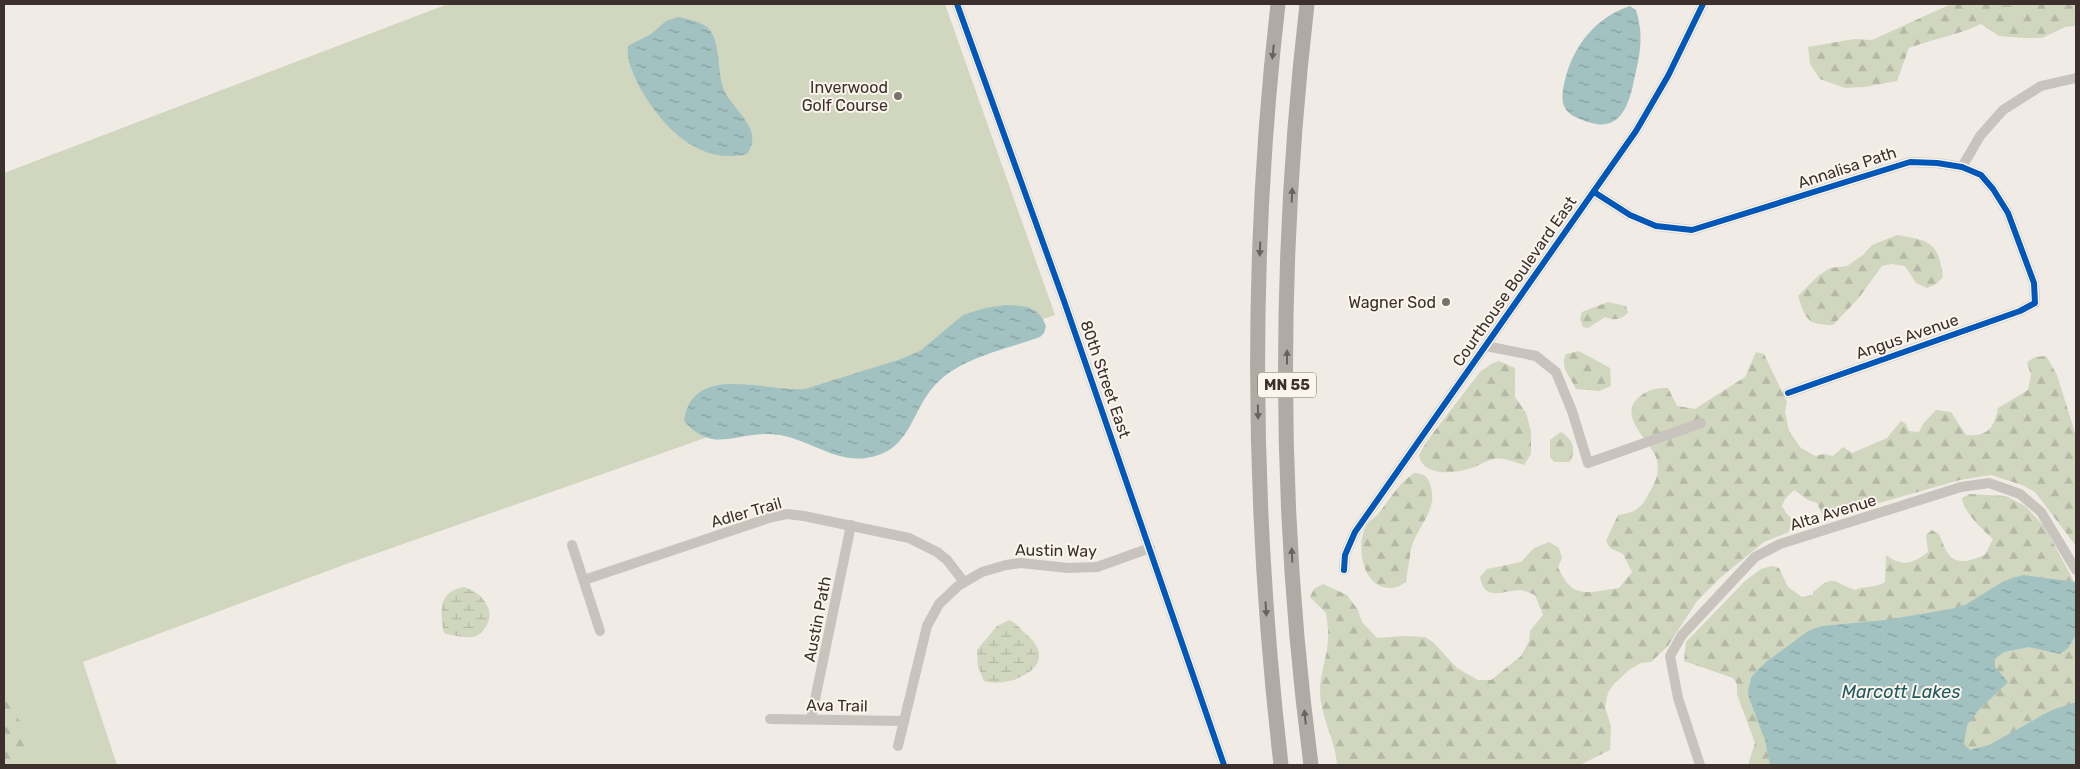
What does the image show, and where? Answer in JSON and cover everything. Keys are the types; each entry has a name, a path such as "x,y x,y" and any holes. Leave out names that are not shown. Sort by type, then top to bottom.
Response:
{"highway":[{"name":"MN 55","path":"1278,4 1263,180 1259,286 1258,393 1264,574 1281,765"},
{"name":"MN 55","path":"1307,4 1293,183 1288,294 1287,402 1294,586 1310,765"}],"street":[{"name":"80th Street East","path":"958,4 1150,548 1224,765"},
{"name":"Courthouse Boulevard East","path":"1344,570 1345,555 1355,532 1594,192 1655,101 1686,42 1703,4"},
{"path":"1962,167 1980,136 2003,110 2041,86 2076,78"},
{"name":"Annalisa Path","path":"1594,192 1630,215 1656,226 1692,230 1910,162 1937,163 1962,167 1981,175 1993,189 2008,213 2034,283 2035,303"},
{"name":"Angus Avenue","path":"1788,393 2020,311 2035,303"},
{"path":"1486,346 1536,356 1556,372 1572,411 1588,463 1701,423"},
{"name":"Alta Avenue","path":"1700,765 1678,698 1670,656 1682,635 1755,557 1780,544 1961,487 1989,483 2020,494 2041,512 2076,570"},
{"name":"Adler Trail","path":"584,580 780,515 794,514 851,525 922,543 947,560 964,582"},
{"name":"Austin Path","path":"812,719 851,525"},
{"path":"572,545 600,631"},
{"name":"Austin Way","path":"898,746 927,626 939,604 964,582 982,572 1006,565 1037,564 1068,568 1090,568 1106,565 1150,548"},
{"name":"Ava Trail","path":"770,718 904,721"}],"green space":[{"path":"448,4 945,4 1055,315 349,563 83,662 117,765 4,765 4,173"},
{"path":"1951,4 2076,4 2076,26 2065,27 2042,38 2024,38 1999,36 1981,24 1909,48 1897,81 1864,87 1845,88 1820,79 1810,64 1808,47 1854,39 1872,40"},
{"path":"1993,4 2026,4 2010,11 2001,9"},
{"path":"1897,235 1918,239 1931,245 1935,250 1943,277 1936,284 1927,288 1916,283 1905,266 1891,264 1882,266 1858,299 1833,325 1818,324 1809,319 1803,310 1798,296 1818,276 1830,268 1847,266 1863,255 1872,245"},
{"path":"1608,302 1626,306 1628,313 1617,319 1605,317 1588,328 1583,327 1580,319 1582,312"},
{"path":"1579,351 1610,368 1611,386 1599,391 1576,389 1566,372 1564,359 1566,354"},
{"path":"1756,352 1764,354 1787,402 1785,412 1789,431 1801,448 1815,456 1824,454 1833,456 1843,447 1852,453 1887,438 1901,421 1906,424 1909,431 1919,432 1923,424 1936,410 1951,412 1966,435 1985,433 1992,426 1998,408 2028,390 2031,375 2027,362 2035,357 2046,356 2057,375 2076,436 2076,546 2035,492 2022,485 1991,475 1960,480 1830,517 1822,514 1817,503 1808,500 1794,490 1785,499 1782,506 1792,519 1789,532 1764,542 1720,578 1697,601 1668,646 1651,662 1641,663 1629,670 1613,685 1608,693 1605,707 1611,726 1610,750 1580,765 1337,765 1320,694 1328,637 1326,613 1310,597 1314,589 1323,584 1347,595 1358,610 1362,622 1377,638 1425,637 1433,642 1457,668 1478,680 1491,680 1521,656 1529,641 1530,631 1543,615 1535,595 1519,590 1501,593 1490,592 1482,585 1480,577 1487,569 1521,562 1534,548 1549,542 1559,548 1562,558 1558,567 1563,578 1576,590 1590,592 1619,588 1632,572 1623,554 1610,548 1606,541 1618,515 1632,511 1645,500 1655,482 1658,470 1654,453 1634,422 1632,406 1640,396 1647,392 1668,388 1677,406 1695,409 1745,377"},
{"path":"1499,361 1515,368 1515,397 1526,413 1531,431 1531,454 1524,465 1509,460 1497,459 1454,472 1439,472 1426,467 1421,462 1419,455 1427,441 1480,372"},
{"path":"1561,432 1569,438 1573,446 1570,462 1554,462 1550,457 1550,440"},
{"path":"1414,473 1419,473 1427,478 1432,492 1432,502 1426,519 1412,545 1406,582 1394,588 1382,587 1368,575 1364,566 1361,546 1362,536 1367,524 1378,514 1408,477"},
{"path":"1969,494 2006,496 2025,506 2044,526 2076,585 2076,765 1748,765 1755,743 1737,694 1737,684 1733,678 1684,661 1686,642 1745,581 1761,569 1772,566 1779,568 1788,587 1802,597 1813,595 1813,592 1820,586 1830,581 1855,590 1877,586 1885,582 1886,555 1902,562 1917,559 1928,552 1926,535 1932,530 1938,533 1947,552 1955,560 1964,561 1985,555 1993,539 1966,509 1962,498"},
{"path":"463,587 470,589 481,597 486,603 490,615 489,622 485,628 480,634 473,637 445,634 443,630 442,608 445,597 449,593"},
{"path":"1009,620 1019,627 1037,646 1039,657 1036,666 1028,673 1006,682 994,683 984,681 978,667 977,650 997,626"},
{"path":"4,684 8,698 23,728 23,742 28,765 4,765"}],"water":[{"path":"1630,6 1636,10 1641,39 1637,66 1627,104 1618,118 1605,124 1585,121 1570,114 1563,103 1562,96 1569,68 1580,45 1588,34 1607,17"},
{"path":"678,17 704,25 714,37 723,87 751,130 751,146 747,154 729,156 712,154 696,148 669,127 639,86 629,61 628,46 651,34 666,21"},
{"path":"1006,305 1030,308 1035,311 1043,319 1046,326 1044,333 1040,337 974,360 949,373 929,392 902,438 893,447 881,454 866,458 841,456 781,435 768,434 723,440 713,439 704,437 694,431 684,421 690,403 701,392 716,386 733,384 805,389 898,360 920,351 963,315 985,308"},
{"name":"Marcott Lakes","path":"2023,575 2076,582 2076,635 2068,648 2060,654 2029,647 2004,652 1995,659 1995,667 2008,682 1978,711 1967,725 1964,744 1970,750 1989,745 2052,710 2076,702 2076,765 1770,765 1765,740 1749,698 1748,690 1752,676 1766,662 1808,631 1822,626 1886,620 1951,609 1965,605 2004,581"}],"cycle path":[{"path":"957,4 1064,301 1224,765"},
{"path":"1344,570 1345,555 1355,532 1636,131 1668,76 1703,4"},
{"path":"1594,192 1630,215 1656,226 1692,230 1910,162 1937,163 1962,167 1981,175 1993,189 2008,213 2034,283 2035,303 2020,311 1788,393"}],"place":[{"name":"Inverwood Golf Course","path":"898,96"},
{"name":"Wagner Sod","path":"1446,302"}]}
